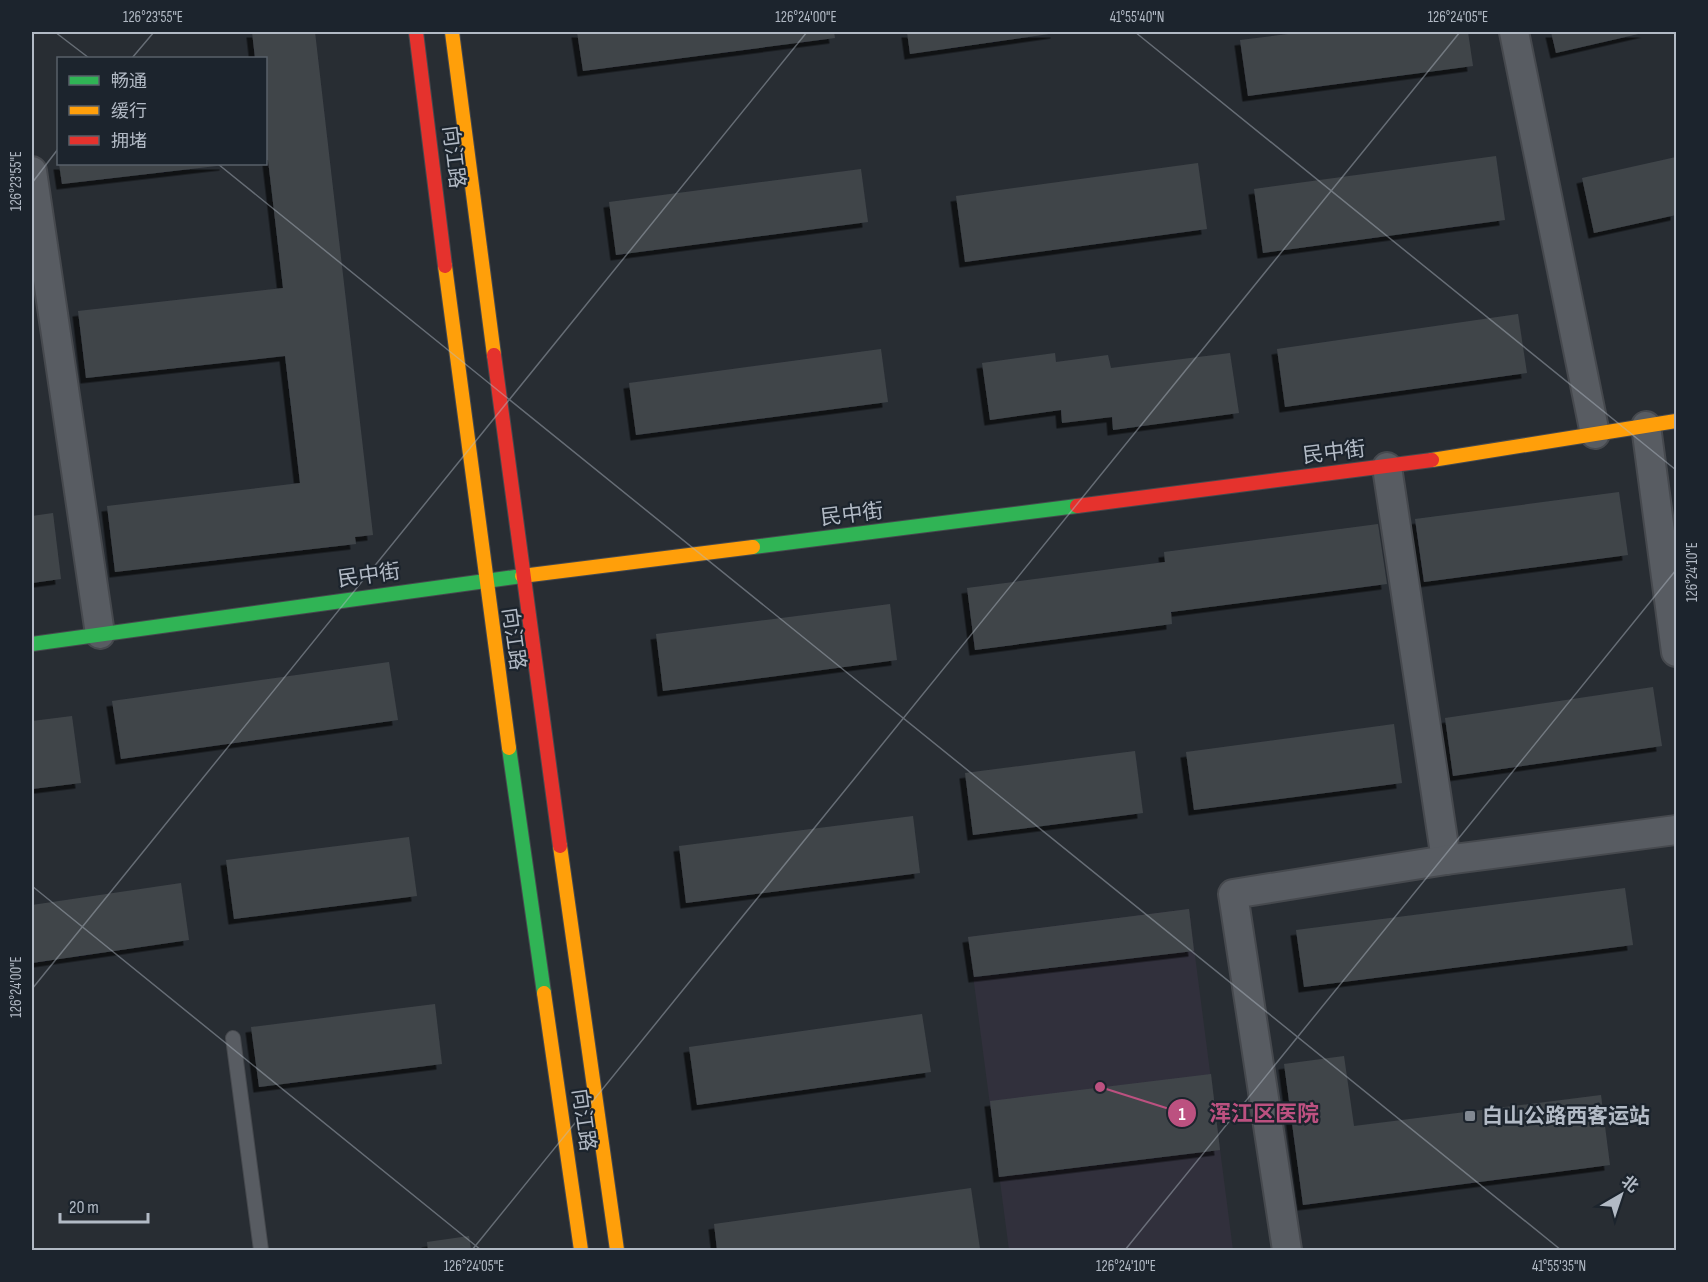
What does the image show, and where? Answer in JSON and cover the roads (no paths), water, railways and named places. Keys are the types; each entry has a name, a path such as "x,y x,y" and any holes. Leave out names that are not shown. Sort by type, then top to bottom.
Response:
{"main road":[{"name":"向江路","path":"416,32 485,580 581,1251"},
{"name":"向江路","path":"452,32 522,577 617,1251"},
{"name":"民中街","path":"32,644 485,580 1387,467 1677,421"}],"street":[{"path":"1514,32 1595,434"},
{"path":"32,171 100,634"},
{"path":"1646,426 1677,651"},
{"path":"1387,467 1446,860"},
{"path":"1287,1251 1233,894 1446,860 1677,830"}],"lane":[{"path":"232,1038 261,1251"}],"place":[{"name":"浑江区医院","path":"1100,1087"},
{"name":"白山公路西客运站","path":"1470,1116"}]}
